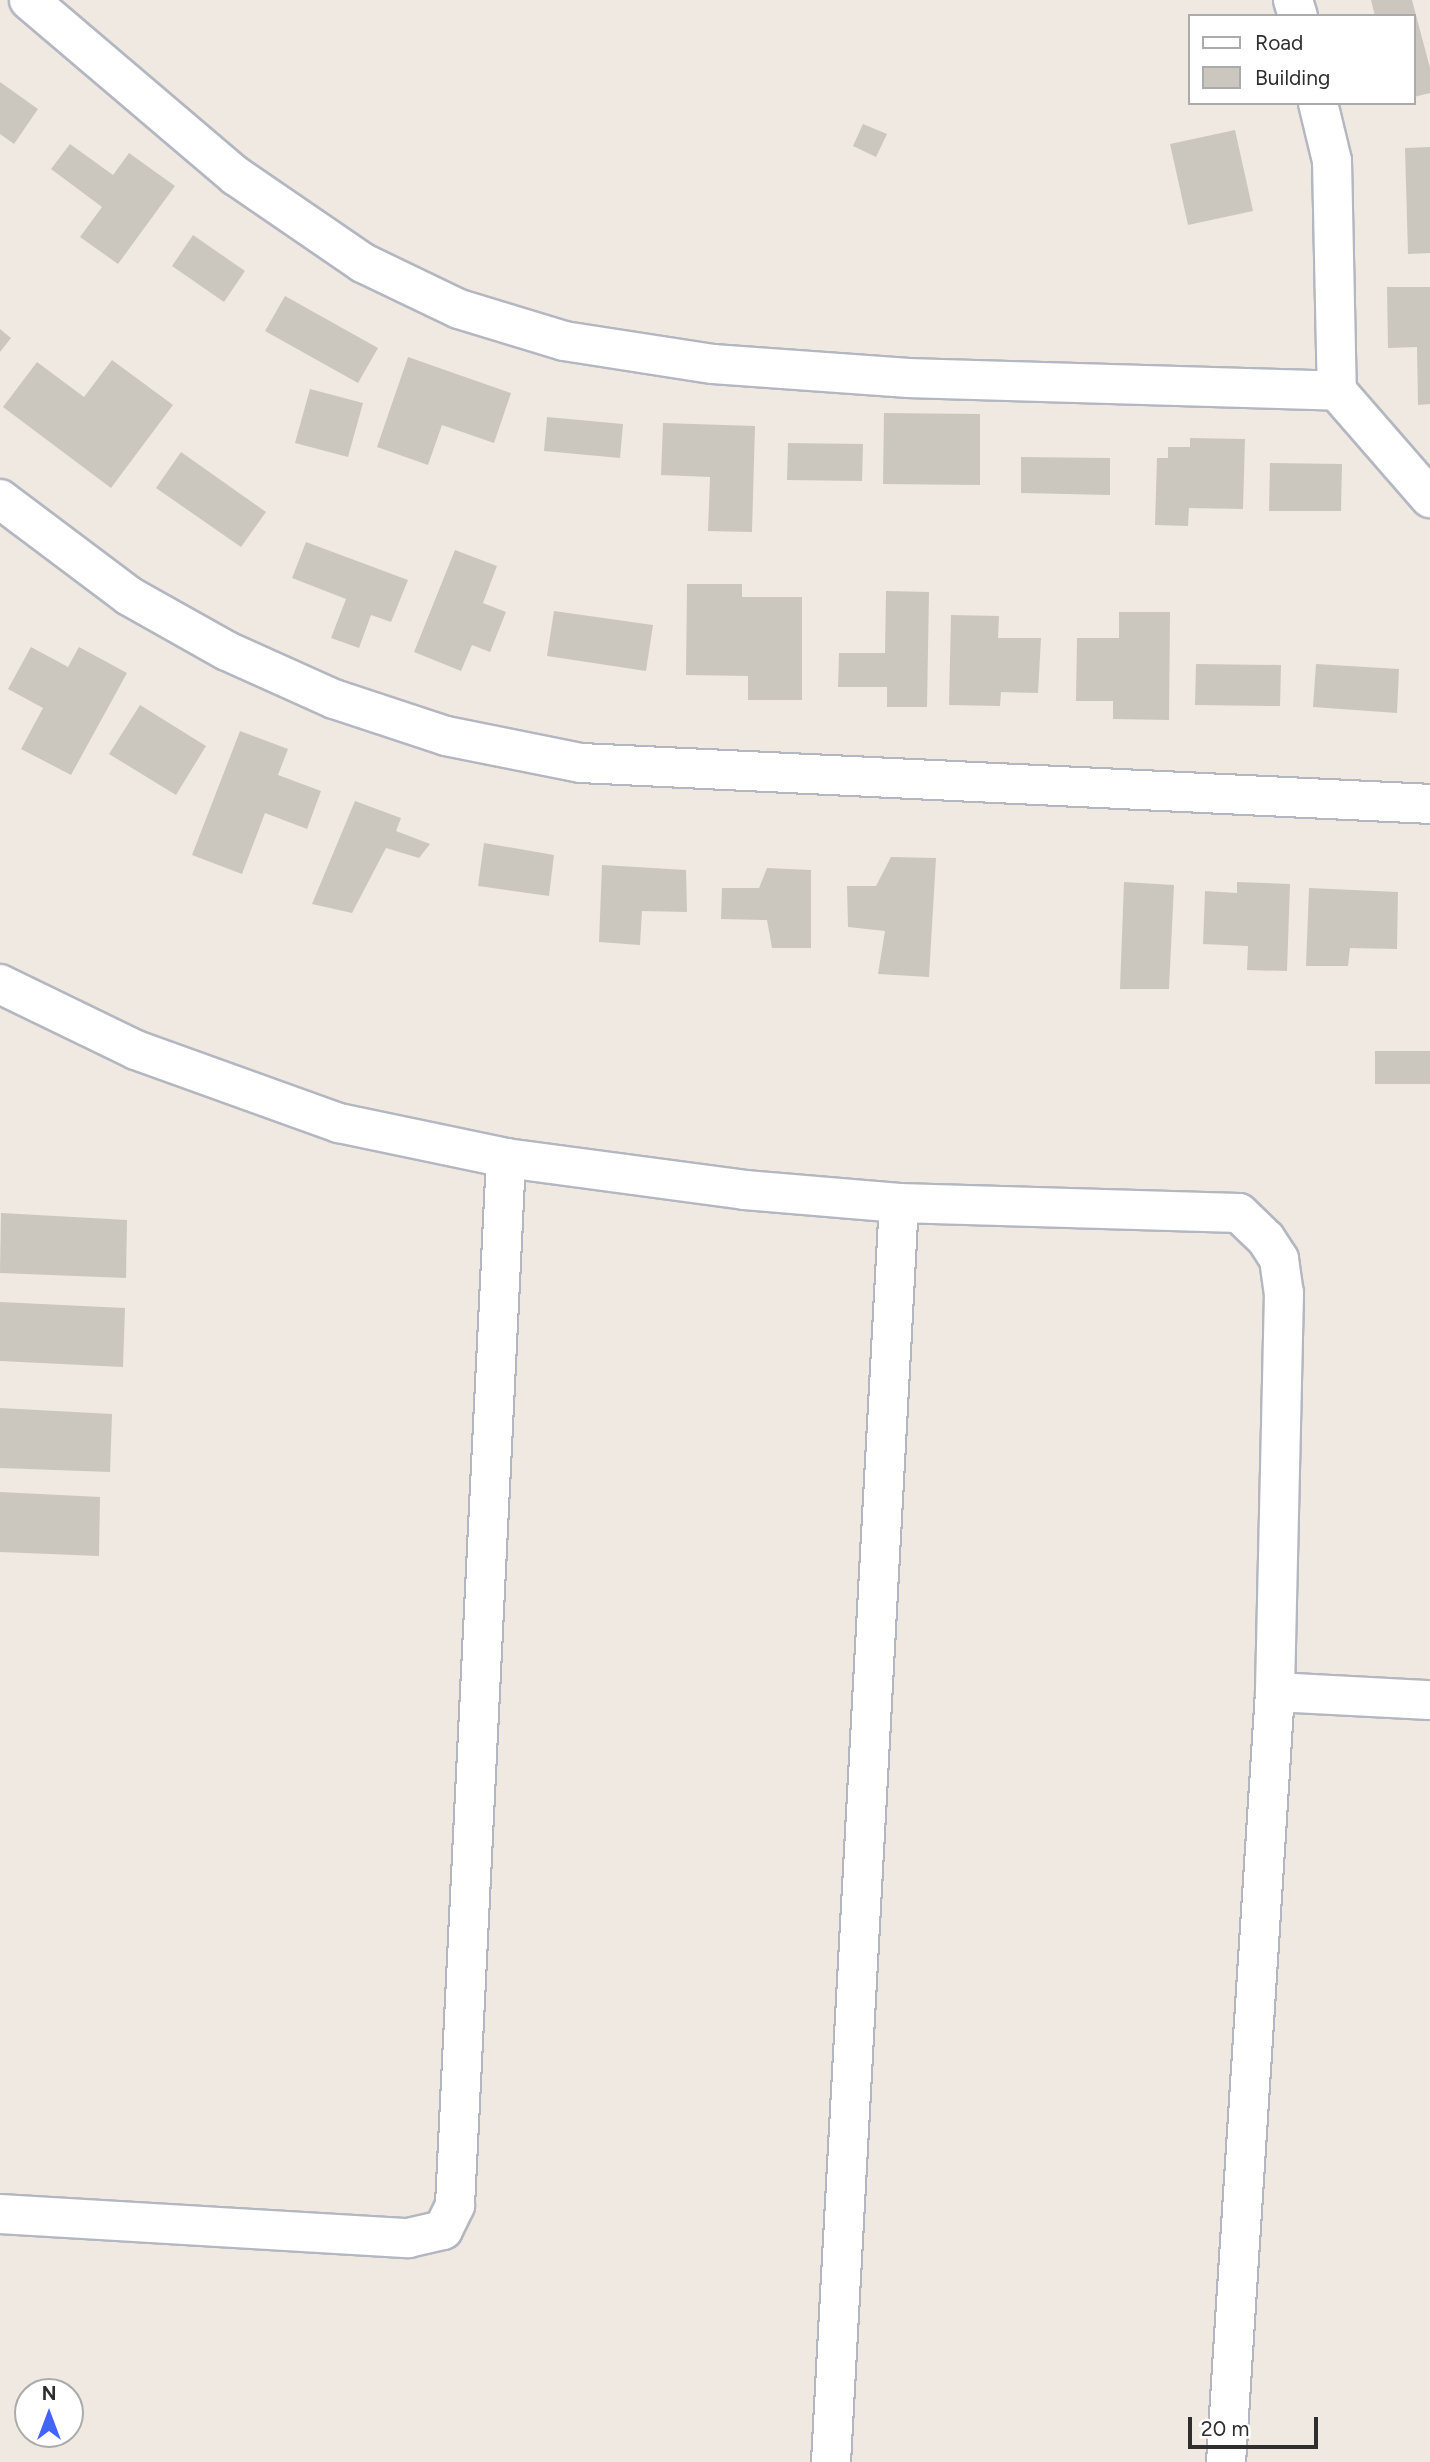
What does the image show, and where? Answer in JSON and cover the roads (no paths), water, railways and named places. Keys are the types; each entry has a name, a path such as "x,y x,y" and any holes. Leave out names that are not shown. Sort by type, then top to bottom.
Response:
{"street":[{"path":"29,0 236,176 363,264 459,309 564,341 713,364 909,378 1337,391"},
{"path":"1318,105 1332,161 1337,391 1430,498"},
{"path":"0,499 130,597 227,650 334,699 446,736 581,763 1430,804"},
{"path":"0,985 136,1050 339,1123 506,1158 745,1190 899,1203 1239,1213 1266,1239 1279,1259 1284,1293 1275,1692 1226,2462"},
{"path":"0,2214 408,2238 443,2230 455,2204 506,1158"},
{"path":"831,2462 899,1203"},
{"path":"1275,1692 1430,1700"}]}
